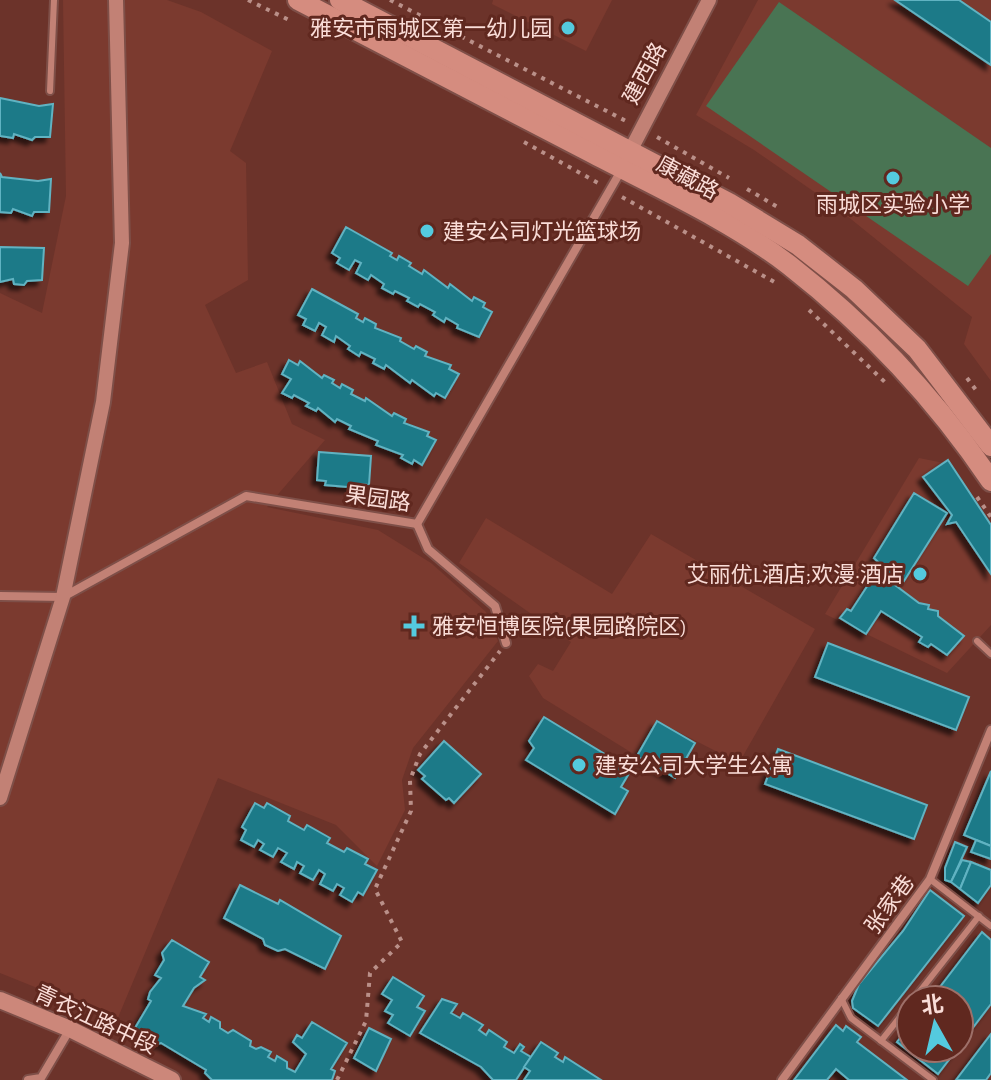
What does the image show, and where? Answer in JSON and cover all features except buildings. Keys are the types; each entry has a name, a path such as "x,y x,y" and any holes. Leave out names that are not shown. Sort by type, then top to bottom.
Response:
{"main road":[{"name":"康藏路","path":"298,0 786,238 854,289 917,349 991,446"},
{"name":"康藏路","path":"340,0 626,160 787,264 845,312 896,361 959,434 983,487"},
{"name":"青衣江路中段","path":"0,1000 70,1029 172,1080"}],"street":[{"path":"0,798 63,597 103,402 122,243 116,0"},
{"name":"建西路","path":"626,160 709,0"},
{"name":"果园路","path":"0,596 63,597 246,496 417,524 611,191 626,160"},
{"path":"417,524 428,549 495,606 506,643"},
{"name":"张家巷","path":"782,1080 930,879 991,730"},
{"path":"28,1080 41,1078 70,1029"}],"lane":[{"path":"50,91 54,0"},
{"path":"977,641 989,658"},
{"path":"930,879 991,926"},
{"path":"925,984 979,916"},
{"path":"841,998 851,1018 933,1080"},
{"path":"881,1041 895,1023"}],"path":[{"path":"248,0 302,26"},
{"path":"516,138 788,290"},
{"path":"799,300 888,386"},
{"path":"983,487 991,517"},
{"path":"337,1080 366,1021 370,973 402,942 375,889 411,811 410,780 420,754 506,643"}],"shaded area":[{"path":"63,0 167,0 201,12 272,51 230,151 246,163 248,280 205,305 236,373 267,362 292,424 325,440 267,507 378,530 431,563 486,612 498,641 413,748 402,780 405,810 377,866 336,825 218,778 117,1020 0,973 0,293 42,313 66,196"},
{"name":"雅安市雨城区第一幼儿园","path":"493,0 612,0 586,51 492,4"},
{"name":"雨城区实验小学","path":"758,0 991,0 991,381 964,344 972,317 836,207 754,150 696,115"},
{"name":"艾丽优L酒店;欢漫·酒店","path":"919,458 944,463 991,534 991,625 947,673 825,614"},
{"path":"486,518 612,594 651,534 815,629 739,763 657,721 637,756 543,698 529,676 538,664 553,671 571,642 459,563"}],"green space":[{"name":"雨城区实验小学","path":"779,2 991,148 991,254 968,286 706,106"}],"place":[{"name":"雅安市雨城区第一幼儿园","path":"568,28"},
{"name":"雨城区实验小学","path":"893,178"},
{"name":"建安公司灯光篮球场","path":"427,231"},
{"name":"艾丽优L酒店;欢漫·酒店","path":"920,574"},
{"name":"雅安恒博医院(果园路院区)","path":"414,626"},
{"name":"建安公司大学生公寓","path":"579,765"}]}
